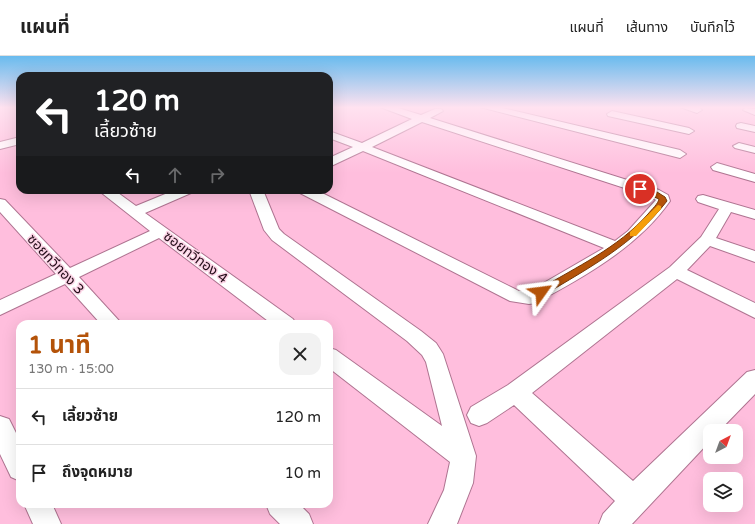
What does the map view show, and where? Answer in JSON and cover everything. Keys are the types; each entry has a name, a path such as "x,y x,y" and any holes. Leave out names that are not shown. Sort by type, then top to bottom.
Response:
{"street":[{"path":"333,161 400,129"},
{"path":"313,194 516,298 523,299 541,292 617,246 633,234 663,201 663,198 654,193 452,129"},
{"path":"573,129 680,154"},
{"path":"595,134 599,129"},
{"path":"681,129 689,131"},
{"path":"333,136 617,246"},
{"path":"0,146 16,141"},
{"path":"739,146 755,150"},
{"path":"717,167 755,178"},
{"name":"ซอยทวีทอง 4","path":"111,194 281,320"},
{"path":"136,212 177,194"},
{"path":"261,194 272,230 278,237 414,336 429,349 436,360 463,456 464,470 458,494 442,524"},
{"path":"703,199 755,214"},
{"name":"ซอยทวีทอง 3","path":"0,204 108,320"},
{"path":"479,415 516,392 676,271 707,240 728,206"},
{"path":"0,308 161,231"},
{"path":"707,240 755,257"},
{"path":"676,271 755,311"},
{"path":"333,359 463,456"},
{"path":"613,524 634,500 755,378"},
{"path":"516,392 634,500"},
{"path":"0,427 16,460"},
{"path":"40,508 47,524"},
{"path":"284,508 299,524"}],"slow traffic":[{"path":"633,234 658,207"}],"route":[{"path":"541,292 617,246 633,234 663,201 663,198 660,196 640,189"}]}
